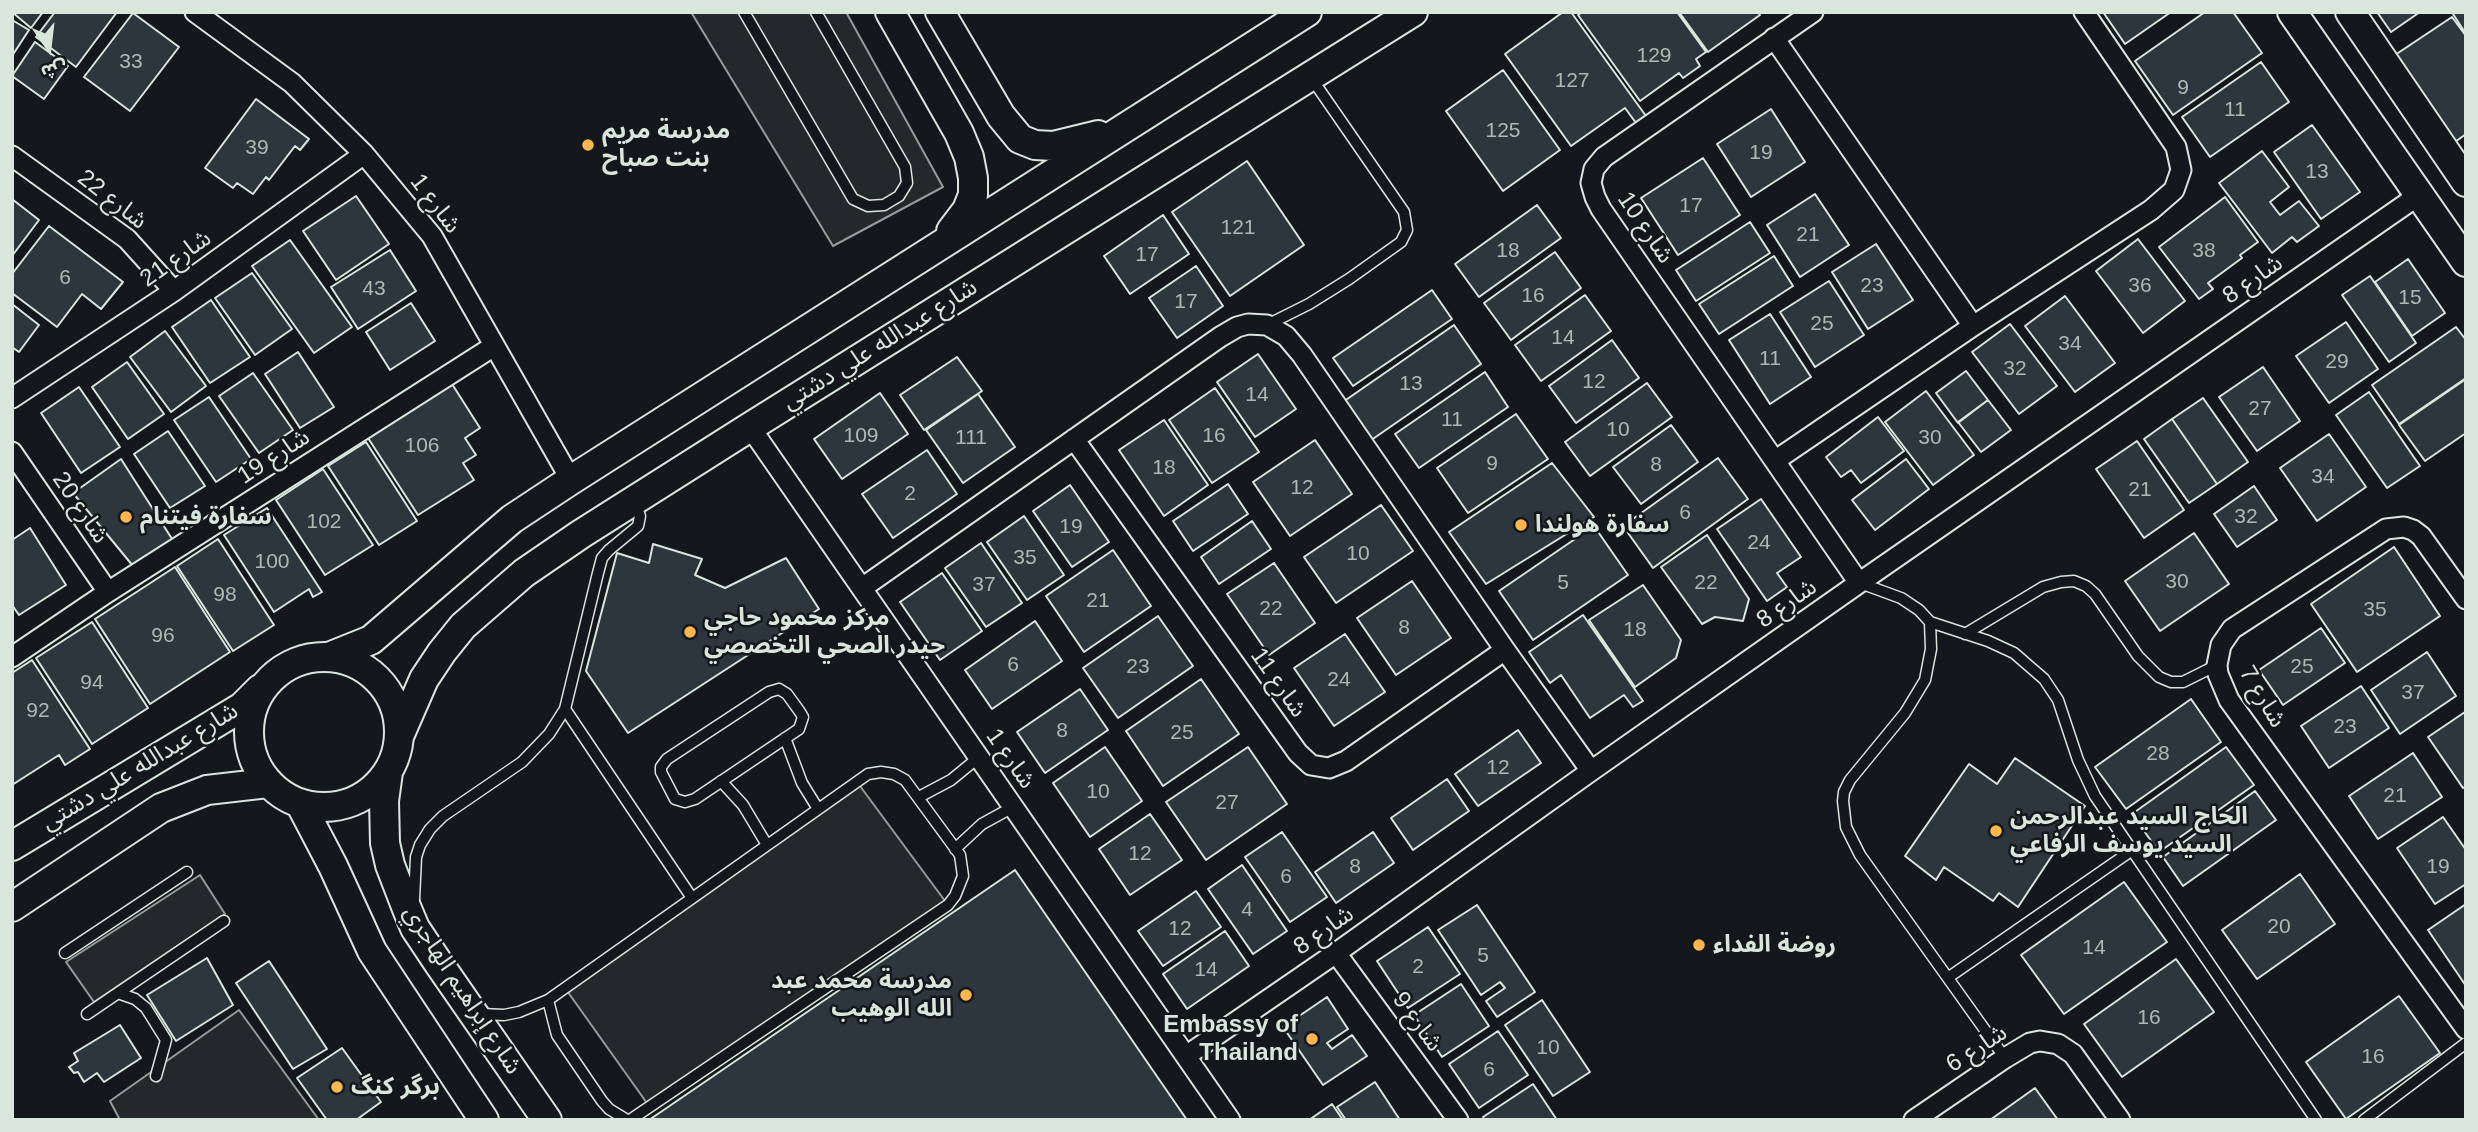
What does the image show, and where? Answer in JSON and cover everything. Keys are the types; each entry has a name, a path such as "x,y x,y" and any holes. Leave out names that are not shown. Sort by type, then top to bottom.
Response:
{"main road":[{"path":"890,12 959,133 974,178 973,195 963,217 951,232 928,252"},
{"path":"904,12 966,115 978,117 987,113 990,98"},
{"path":"940,12 990,98 1014,134 1027,143 1044,146 1088,138 1139,118"},
{"path":"331,656 358,663 381,681 396,705 400,734 398,749 388,772 372,791 349,803 324,807 300,803 283,795 268,783 254,761 248,734 252,708 265,684 281,669 302,659 331,656 372,640 512,519 1307,12"},
{"path":"1340,57 1362,25 1376,12"},
{"name":"شارع عبدالله علي دشتي","path":"400,734 424,679 463,626 524,573 750,426 1413,12"},
{"path":"2292,12 2466,261"},
{"path":"2350,12 2462,169"},
{"name":"شارع عبدالله علي دشتي","path":"12,846 24,829 242,707 265,684"},
{"name":"شارع إبراهيم الهاجري","path":"388,772 384,801 385,843 397,886 415,928 547,1120"},
{"name":"شارع عبدالله علي دشتي","path":"12,907 161,808 207,790 268,783"},
{"path":"300,803 333,866 372,951 484,1120"}],"street":[{"name":"شارع 1","path":"195,12 292,83 364,154 432,236 571,480"},
{"path":"1776,460 1973,326 2151,210 2174,190 2179,180 2180,160 2170,135 2084,12"},
{"name":"شارع 10","path":"1801,16 1774,38 1604,157 1594,169 1591,183 1601,209 1859,583"},
{"path":"1774,38 1973,326"},
{"name":"شارع 21","path":"12,398 174,291 364,154"},
{"name":"شارع 22","path":"12,156 127,239 174,291"},
{"name":"شارع 8","path":"1186,1056 1859,583 2419,195"},
{"path":"862,589 1220,337 1248,324 1267,325 1286,336 1302,355 1504,650 1591,771"},
{"name":"شارع 19","path":"12,657 108,592 494,345"},
{"name":"شارع 1","path":"750,426 1230,1120"},
{"name":"شارع 11","path":"1074,439 1298,753 1311,765 1329,768 1346,761 1504,650"},
{"name":"شارع 20","path":"12,452 108,592"},
{"name":"شارع 7","path":"2466,599 2421,536 2404,527 2386,529 2232,629 2221,645 2217,665 2218,674 2230,700 2466,1030"},
{"name":"شارع 9","path":"1336,953 1458,1120"},
{"name":"شارع 6","path":"1914,1120 2022,1047 2040,1041 2066,1048 2080,1062 2120,1120"}],"lane":[{"path":"744,12 853,199 868,206 884,205 899,196 907,183 905,167 816,12"},
{"path":"1267,325 1339,285 1401,242 1407,230 1404,212 1310,75"},
{"path":"415,928 416,857 430,830 443,816 522,762 549,734 565,709 603,558 638,526 639,509 634,500"},
{"path":"1965,634 2043,587 2074,582 2095,594 2138,656 2159,677 2171,682 2183,682 2217,665"},
{"path":"1859,583 1901,598 1919,610 1930,622 2014,653 2044,678 2059,700 2084,775 2095,796 2316,1120"},
{"path":"1930,622 1931,649 1925,680 1905,713 1857,770 1844,792 1846,827 1853,845 2005,1058"},
{"path":"779,689 787,694 803,717 799,729 721,781 695,799 680,801 671,795 661,767 667,759 769,692 779,689"},
{"path":"565,709 692,898"},
{"path":"785,738 802,783 818,809"},
{"path":"919,797 951,780 979,757"},
{"path":"473,1013 488,1016 512,1014 548,1000 868,774 894,774 905,780 955,849 962,866 961,887 948,905 629,1120 609,1109 602,1101 557,1035 548,1000"},
{"path":"721,781 743,804 767,845"},
{"path":"955,849 982,824 1013,807"},
{"path":"1949,977 2131,850"},
{"path":"65,953 187,872"},
{"path":"87,1014 224,920"},
{"path":"118,993 135,999 146,1008 166,1040 156,1076"},
{"path":"2364,1120 2466,1043"}],"shaded area":[{"path":"691,12 846,12 943,187 833,246"},
{"path":"857,782 948,905 649,1106 565,988"},
{"path":"200,875 225,914 94,1002 66,962"},
{"path":"239,1010 319,1120 120,1120 110,1101"}],"building":[{"path":"12,12 43,12 31,28"},
{"path":"55,12 117,12 76,67 36,37"},
{"path":"1563,12 1571,12 1646,116 1636,123 1625,108 1571,146 1505,54"},
{"path":"1582,12 1677,12 1706,52 1696,59 1700,66 1683,78 1679,73 1640,101 1578,15"},
{"path":"1679,12 1758,12 1760,15 1708,52"},
{"path":"2103,12 2171,12 2125,44"},
{"path":"2205,12 2233,12 2262,53 2173,115 2135,61"},
{"path":"2377,12 2420,12 2391,32"},
{"path":"2466,12 2466,34 2453,14"},
{"path":"133,13 179,47 130,111 84,77"},
{"path":"2452,17 2466,36 2466,134 2455,142 2395,55"},
{"path":"12,20 29,30 12,56"},
{"path":"35,42 68,66 44,99 12,76"},
{"path":"2261,62 2289,102 2210,157 2182,117"},
{"path":"1503,70 1560,150 1503,191 1446,111"},
{"path":"256,99 309,139 300,150 295,146 269,180 266,177 253,194 237,183 233,188 205,168"},
{"path":"1771,109 1805,162 1751,197 1717,144"},
{"path":"2312,125 2360,192 2321,219 2274,152"},
{"path":"2262,151 2289,187 2270,202 2280,215 2299,201 2319,226 2297,242 2292,237 2272,253 2219,183"},
{"path":"1703,158 1740,215 1678,255 1641,198"},
{"path":"1247,161 1304,245 1230,296 1172,212"},
{"path":"1815,194 1849,245 1800,277 1767,225"},
{"path":"356,196 389,244 336,280 303,231"},
{"path":"2225,197 2258,242 2240,255 2242,258 2208,283 2213,289 2199,299 2159,247"},
{"path":"12,199 39,220 12,256"},
{"path":"1537,205 1561,238 1479,297 1455,264"},
{"path":"1163,215 1189,254 1130,294 1104,256"},
{"path":"1750,222 1770,253 1696,301 1676,270"},
{"path":"49,226 123,282 101,309 82,294 57,327 12,293 12,274"},
{"path":"2138,239 2185,301 2143,333 2096,271"},
{"path":"290,240 352,327 314,353 252,266"},
{"path":"1876,244 1913,300 1868,329 1832,272"},
{"path":"390,250 416,291 358,329 331,287"},
{"path":"1555,252 1581,288 1511,340 1484,303"},
{"path":"1774,256 1793,286 1719,334 1699,304"},
{"path":"2408,259 2445,313 2412,336 2375,282"},
{"path":"1196,266 1223,306 1177,338 1149,298"},
{"path":"252,273 292,329 255,355 215,298"},
{"path":"2370,276 2416,343 2389,362 2342,295"},
{"path":"1829,281 1864,335 1815,367 1780,312"},
{"path":"1432,290 1452,319 1353,386 1333,358"},
{"path":"1585,295 1611,331 1541,381 1515,345"},
{"path":"2065,296 2115,363 2075,392 2025,326"},
{"path":"211,300 250,357 210,383 172,327"},
{"path":"411,303 435,341 390,370 366,332"},
{"path":"12,304 39,325 19,352 12,347"},
{"path":"1770,314 1811,377 1770,404 1729,340"},
{"path":"2346,322 2378,369 2329,403 2296,356"},
{"path":"2010,324 2057,386 2019,414 1972,352"},
{"path":"1454,325 1481,364 1367,443 1340,404"},
{"path":"2456,327 2466,340 2466,378 2399,424 2372,385"},
{"path":"165,331 206,386 171,412 130,357"},
{"path":"1612,340 1639,378 1576,423 1549,386"},
{"path":"298,352 334,407 300,428 265,374"},
{"path":"1258,354 1296,409 1255,437 1217,382"},
{"path":"957,357 982,391 924,430 900,395"},
{"path":"127,362 164,414 128,439 92,387"},
{"path":"2263,367 2300,421 2257,451 2219,397"},
{"path":"1966,371 1988,400 1958,423 1936,393"},
{"path":"1485,372 1508,407 1419,468 1395,434"},
{"path":"253,373 293,430 259,453 219,396"},
{"path":"2466,379 2466,433 2425,461 2399,425"},
{"path":"1647,383 1672,417 1590,476 1565,442"},
{"path":"452,384 480,428 465,438 476,455 463,463 474,480 418,515 368,438"},
{"path":"79,387 120,447 81,473 41,413"},
{"path":"1215,388 1259,452 1212,483 1169,420"},
{"path":"1926,391 1974,455 1933,485 1885,422"},
{"path":"2369,392 2420,466 2387,488 2336,415"},
{"path":"880,393 908,434 842,479 814,439"},
{"path":"978,394 1015,447 963,483 926,430"},
{"path":"209,397 251,459 216,482 174,420"},
{"path":"2203,398 2248,462 2217,484 2172,419"},
{"path":"1988,400 2011,430 1981,452 1958,422"},
{"path":"1516,414 1548,459 1468,513 1437,468"},
{"path":"1878,417 1904,451 1861,483 1851,470 1841,477 1826,457"},
{"path":"2172,419 2217,484 2189,503 2144,439"},
{"path":"1164,420 1208,485 1164,516 1119,450"},
{"path":"1671,425 1698,462 1641,504 1613,467"},
{"path":"168,431 205,486 170,508 134,454"},
{"path":"2329,434 2366,487 2317,521 2280,468"},
{"path":"1315,440 1352,494 1290,536 1253,482"},
{"path":"2137,441 2184,510 2144,538 2096,469"},
{"path":"366,442 417,521 379,545 328,466"},
{"path":"927,450 957,494 893,538 862,494"},
{"path":"1718,458 1748,499 1653,568 1623,526"},
{"name":"سفارة فيتنام","path":"121,459 174,542 133,566 73,493"},
{"path":"1906,459 1929,489 1875,530 1852,500"},
{"name":"سفارة هولندا","path":"1552,463 1594,517 1486,584 1449,532"},
{"path":"323,469 373,545 325,575 276,500"},
{"path":"1228,484 1248,514 1193,551 1173,521"},
{"path":"1070,485 1109,542 1072,567 1033,511"},
{"path":"2254,486 2277,520 2237,547 2214,514"},
{"path":"1761,499 1801,557 1777,573 1787,587 1767,601 1717,529"},
{"path":"1381,505 1413,551 1336,603 1304,557"},
{"path":"267,508 322,592 313,597 309,589 274,612 224,535"},
{"path":"1024,516 1064,575 1027,600 987,542"},
{"path":"1252,521 1271,549 1219,584 1201,557"},
{"path":"1594,526 1628,575 1533,640 1499,591"},
{"path":"30,528 66,585 19,615 12,605 12,540"},
{"path":"2194,533 2229,584 2160,631 2125,581"},
{"path":"1707,535 1749,599 1743,621 1715,617 1702,624 1661,567"},
{"path":"218,539 274,625 233,651 177,566"},
{"path":"981,543 1022,603 986,627 945,568"},
{"name":"مركز محمود حاجي حيدر الصحي التخصصي","path":"653,544 702,559 695,575 725,588 786,558 819,609 628,733 586,671 617,553 649,563"},
{"path":"2394,547 2440,616 2357,672 2311,604"},
{"path":"1113,550 1151,606 1084,652 1046,596"},
{"path":"1274,563 1315,623 1269,655 1227,594"},
{"path":"175,567 230,652 150,704 95,619"},
{"path":"942,573 982,631 940,660 900,602"},
{"path":"1412,581 1451,638 1396,675 1357,618"},
{"path":"1643,585 1681,640 1676,658 1635,687 1589,620"},
{"path":"1583,615 1643,701 1633,707 1624,695 1590,718 1561,675 1550,683 1529,652"},
{"path":"1158,616 1193,666 1118,718 1083,668"},
{"path":"1035,621 1062,661 992,709 965,670"},
{"path":"92,622 148,708 92,744 36,658"},
{"path":"2321,628 2345,663 2283,705 2259,670"},
{"path":"1345,634 1385,692 1334,726 1294,668"},
{"path":"2427,652 2456,696 2400,734 2371,690"},
{"path":"32,660 90,749 65,765 59,755 12,785 12,673"},
{"path":"1201,679 1239,734 1163,786 1126,731"},
{"path":"2361,686 2389,728 2329,768 2301,726"},
{"path":"1080,689 1108,730 1045,773 1017,732"},
{"path":"2191,699 2221,742 2126,809 2095,767"},
{"path":"2465,712 2466,786 2463,788 2428,737"},
{"path":"1518,730 1541,763 1478,806 1455,774"},
{"path":"1105,747 1142,801 1090,837 1053,783"},
{"path":"1248,747 1287,804 1206,860 1166,802"},
{"path":"2226,747 2254,785 2159,852 2132,814"},
{"path":"2413,753 2442,797 2378,839 2349,796"},
{"name":"الحاج السيد عبدالرحمن السيد يوسف الرفاعي","path":"2015,758 2085,806 2018,907 1999,893 1993,901 1944,867 1936,880 1905,856 1969,764 1997,784"},
{"path":"1447,779 1469,811 1413,850 1391,818"},
{"path":"2255,791 2276,820 2183,886 2163,857"},
{"path":"1150,814 1182,860 1130,895 1099,849"},
{"path":"2443,817 2466,850 2466,884 2435,904 2397,848"},
{"path":"1282,832 1327,897 1290,922 1245,857"},
{"path":"1373,832 1394,863 1336,903 1315,872"},
{"path":"1242,865 1287,931 1253,954 1208,889"},
{"name":"مدرسة محمد عبد الله الوهيب","path":"1015,870 1187,1120 649,1120"},
{"path":"2300,874 2335,924 2257,979 2222,930"},
{"path":"2124,882 2167,942 2064,1014 2021,955"},
{"path":"1196,891 1221,927 1163,966 1138,931"},
{"path":"2466,904 2466,986 2428,930"},
{"path":"1477,905 1535,992 1497,1017 1486,1001 1505,988 1500,982 1481,995 1438,930"},
{"path":"1428,927 1460,974 1408,1008 1377,961"},
{"path":"1225,931 1249,966 1187,1009 1163,974"},
{"path":"207,958 233,1005 176,1041 147,995"},
{"path":"2176,959 2214,1012 2122,1077 2084,1024"},
{"path":"269,961 327,1049 293,1069 236,983"},
{"path":"1461,984 1489,1026 1442,1057 1414,1015"},
{"path":"2399,996 2440,1053 2346,1119 2306,1062"},
{"name":"Embassy of Thailand","path":"1327,997 1348,1029 1327,1043 1332,1049 1352,1035 1367,1056 1323,1085 1283,1027"},
{"path":"1542,1000 1590,1072 1553,1096 1505,1025"},
{"path":"120,1025 141,1058 104,1082 97,1073 84,1082 78,1072 74,1073 69,1067 78,1061 74,1053"},
{"path":"1498,1031 1528,1075 1479,1108 1449,1064"},
{"name":"برگر كنگ","path":"342,1048 381,1102 356,1120 327,1120 297,1078"},
{"path":"1375,1082 1400,1120 1346,1120 1337,1107"},
{"path":"1533,1084 1557,1120 1485,1120 1483,1117"},
{"path":"2035,1088 2058,1120 1990,1120"},
{"path":"1332,1104 1343,1120 1309,1120"}],"place":[{"name":"مدرسة مريم بنت صباح","path":"588,145"},
{"name":"سفارة فيتنام","path":"126,517"},
{"name":"سفارة هولندا","path":"1521,525"},
{"name":"مركز محمود حاجي حيدر الصحي التخصصي","path":"690,632"},
{"name":"الحاج السيد عبدالرحمن السيد يوسف الرفاعي","path":"1996,831"},
{"name":"روضة الفداء","path":"1699,945"},
{"name":"مدرسة محمد عبد الله الوهيب","path":"966,995"},
{"name":"Embassy of Thailand","path":"1312,1039"},
{"name":"برگر كنگ","path":"337,1087"}]}
